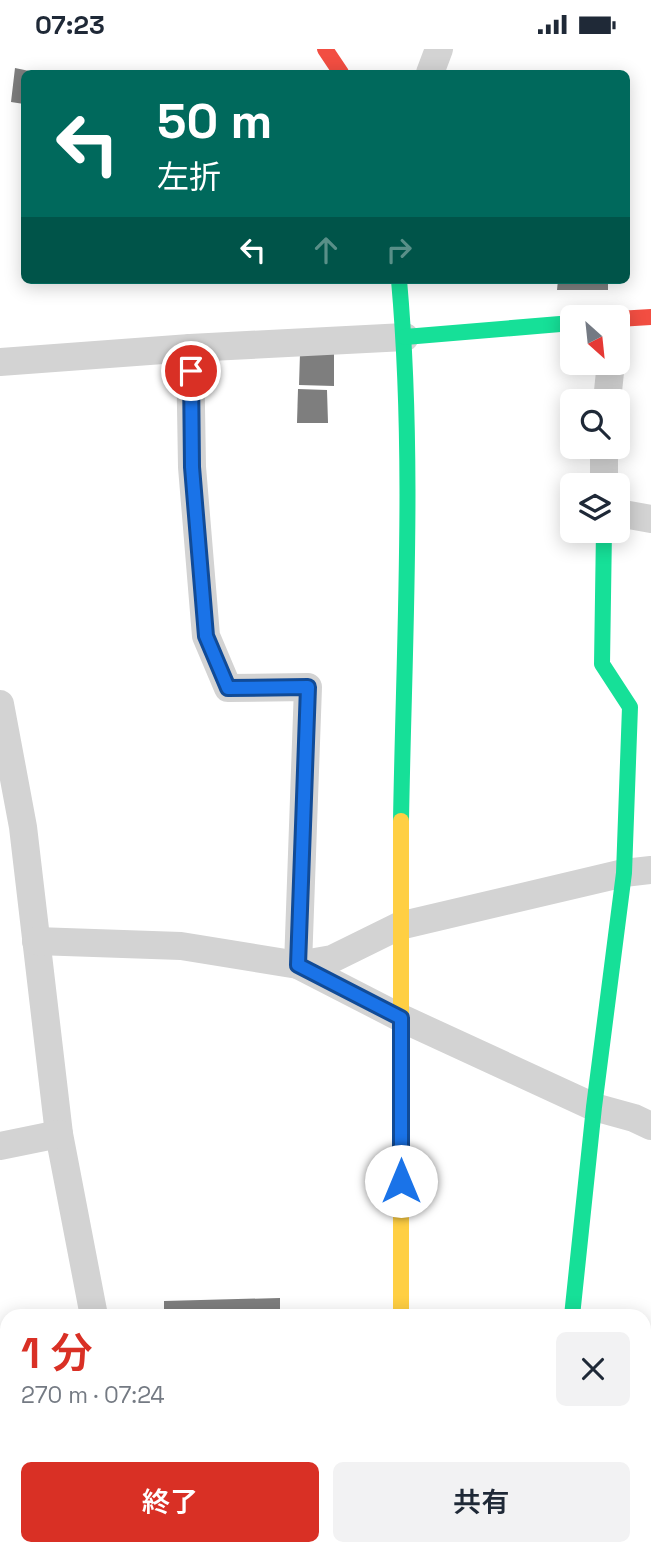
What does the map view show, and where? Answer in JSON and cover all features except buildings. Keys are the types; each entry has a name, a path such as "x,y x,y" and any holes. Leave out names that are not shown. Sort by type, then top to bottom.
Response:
{"street":[{"path":"325,49 339,70"},
{"path":"431,70 439,49"},
{"path":"399,284 405,337 407,487 399,926 401,1309"},
{"path":"630,318 651,317"},
{"path":"0,362 190,348 405,337 560,324"},
{"path":"190,348 192,467 206,636 228,688 308,687 298,965"},
{"path":"630,515 651,519"},
{"path":"573,1309 594,1107 638,871 630,707 602,664 604,543"},
{"path":"0,704 23,827 59,1135 93,1309"},
{"path":"298,965 332,959 399,926 638,871"},
{"path":"36,941 181,946 298,965 401,1018 594,1107 635,1118 651,1126"},
{"path":"0,1146 59,1135"}],"traffic: fast":[{"path":"399,284 404,348 407,483 401,821"},
{"path":"405,337 560,324"},
{"path":"573,1309 594,1107 624,873 630,707 602,664 604,543"}],"traffic: slow":[{"path":"401,821 401,1309"}],"traffic: jam":[{"path":"325,49 339,70"},
{"path":"630,318 651,317"}],"route":[{"path":"191,371 192,467 206,636 228,688 308,687 298,965 401,1018 401,1181"}]}
